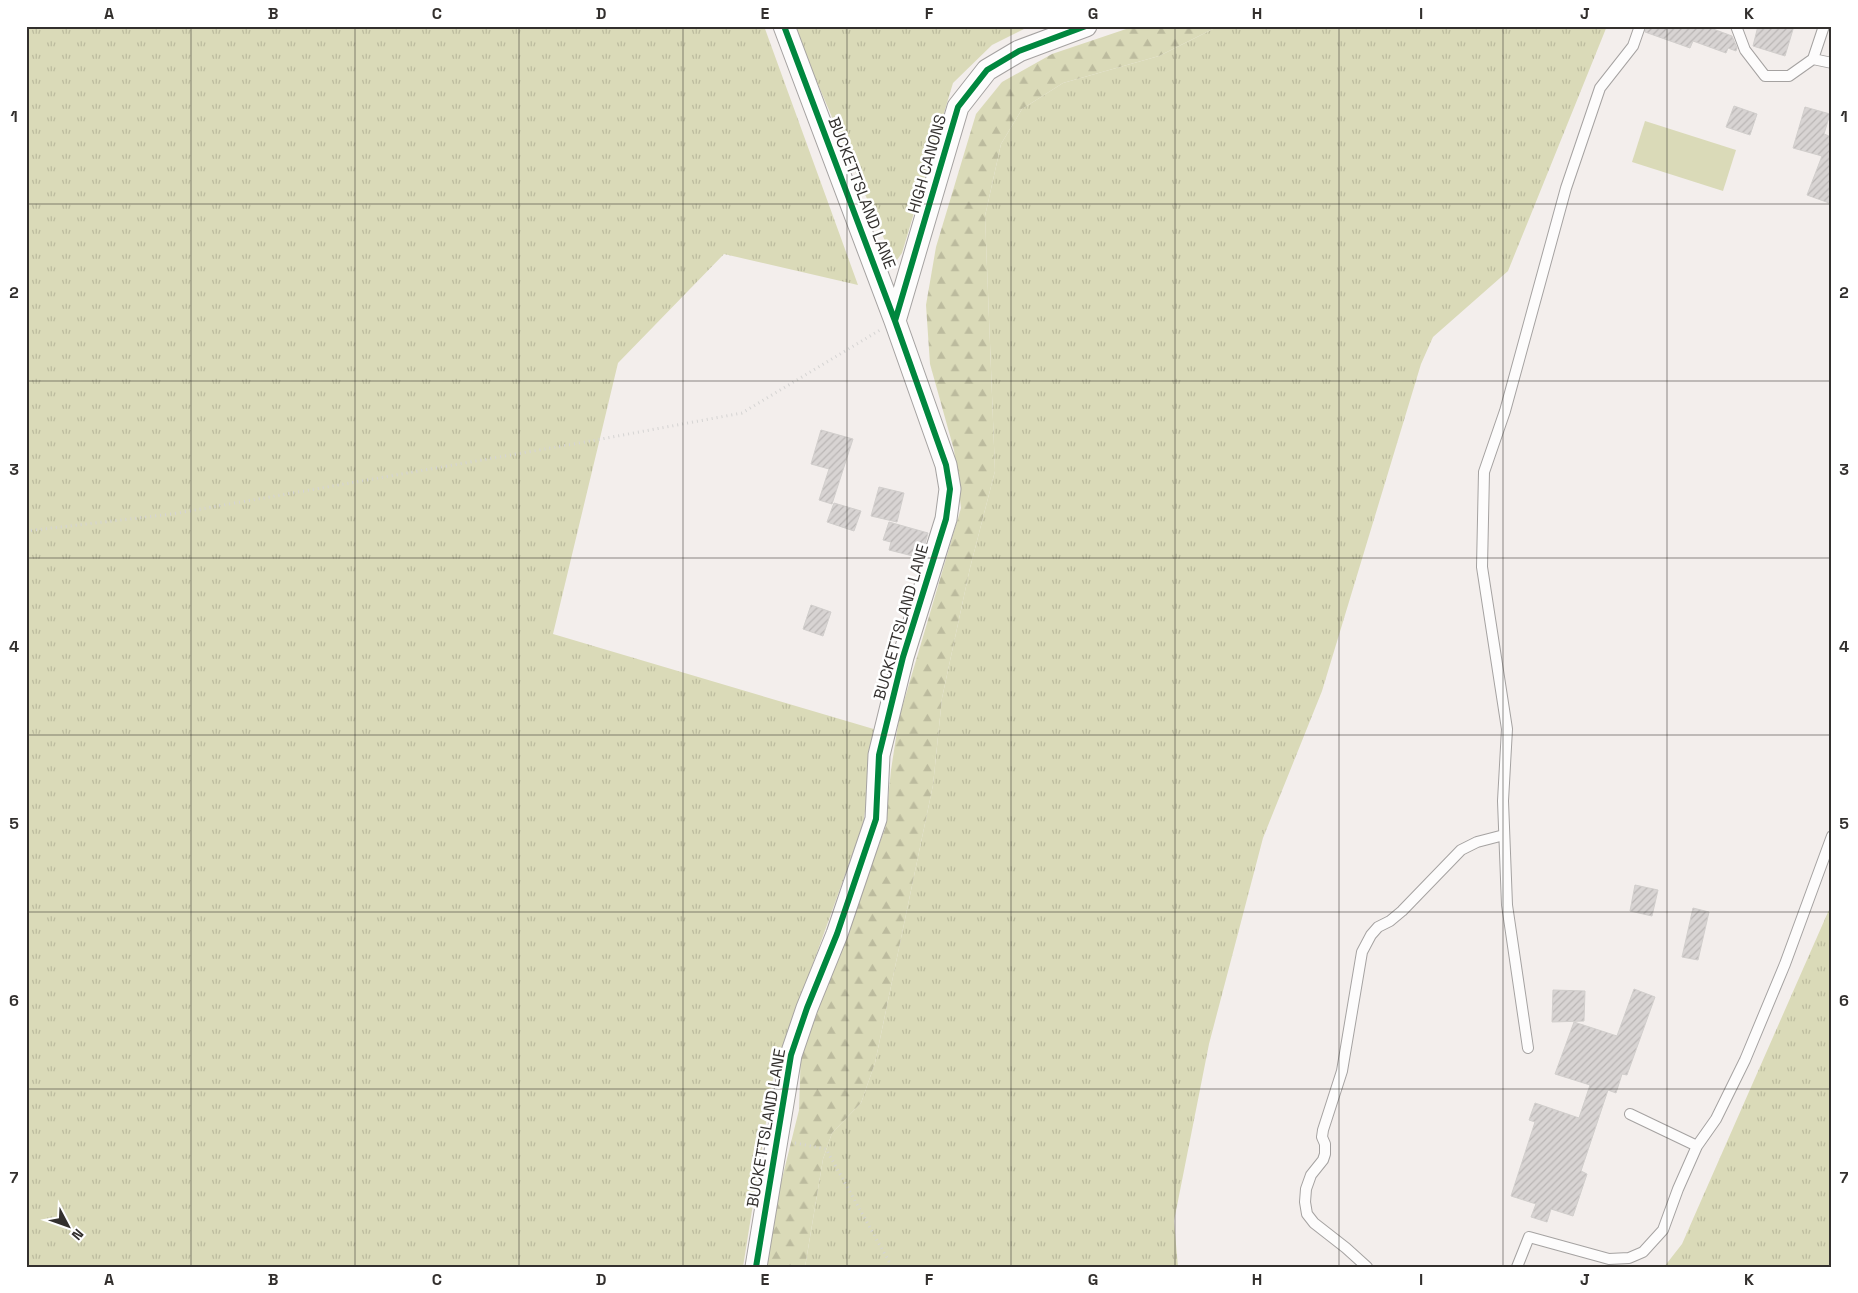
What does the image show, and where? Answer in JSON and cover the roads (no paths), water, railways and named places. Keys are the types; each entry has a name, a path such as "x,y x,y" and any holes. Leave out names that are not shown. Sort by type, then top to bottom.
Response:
{"street":[{"name":"BUCKETTSLAND LANE","path":"756,1267 791,1055 876,819 879,755 903,657 946,519 950,490 946,465 895,320 784,26"},
{"name":"HIGH CANONS","path":"895,320 958,107 987,70 1019,51 1086,26"}],"lane":[{"path":"1528,1048 1507,905 1503,801 1506,730 1482,567 1484,472 1505,411 1566,188 1600,88 1633,46 1640,26"},
{"path":"1736,26 1745,50 1765,76 1789,76 1813,59 1824,26"},
{"path":"1813,59 1832,63"},
{"path":"1366,1267 1346,1248 1314,1223 1308,1214 1305,1202 1310,1175 1325,1154 1322,1130 1342,1071 1362,952 1371,935 1378,927 1390,921 1402,911 1462,850 1478,842 1504,835"},
{"path":"1517,1267 1529,1237 1609,1259 1629,1258 1643,1252 1663,1230 1697,1146 1716,1119 1745,1060 1785,964 1832,836"},
{"path":"1630,1114 1697,1146"}]}
